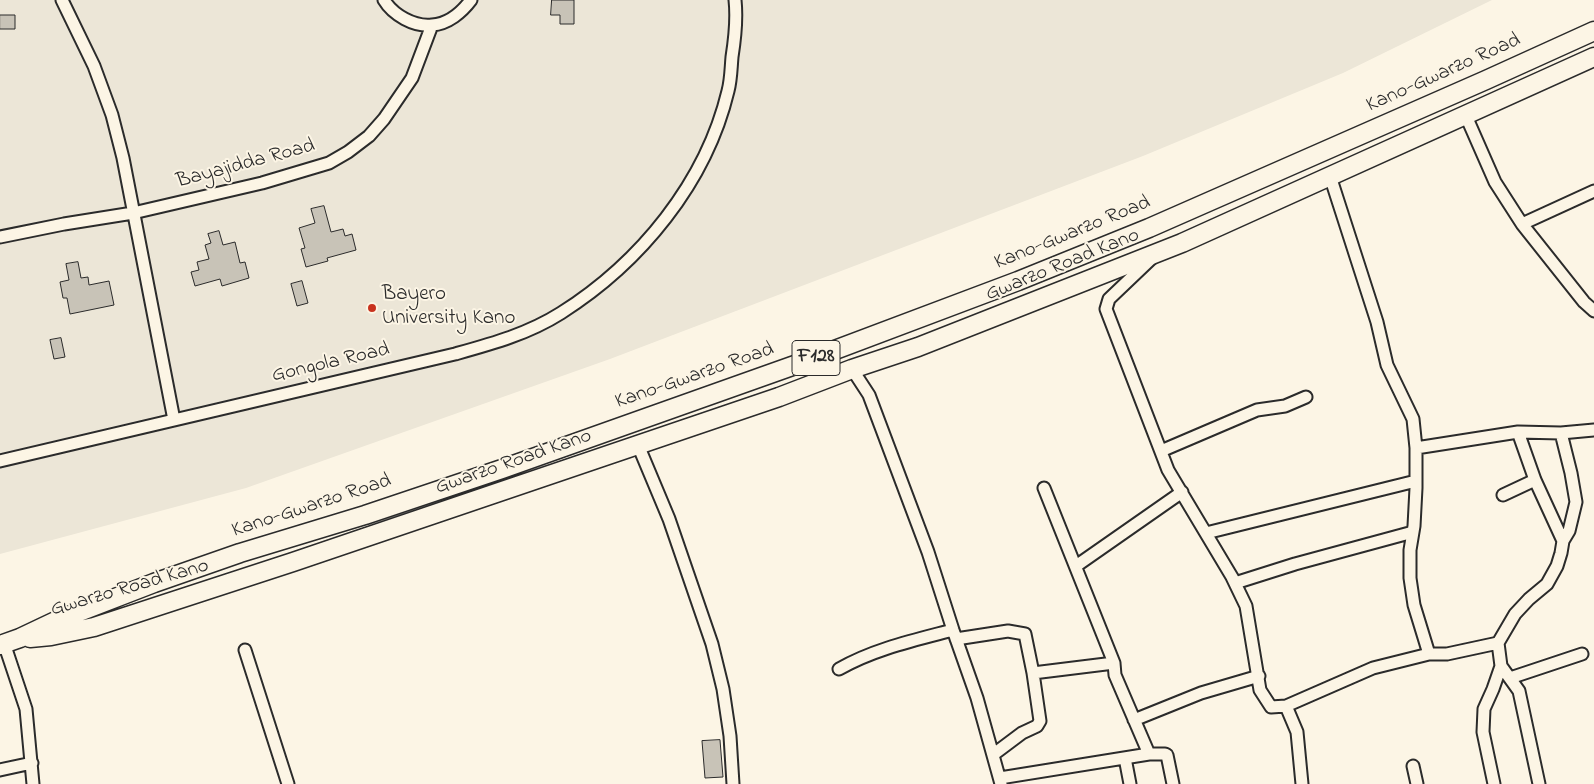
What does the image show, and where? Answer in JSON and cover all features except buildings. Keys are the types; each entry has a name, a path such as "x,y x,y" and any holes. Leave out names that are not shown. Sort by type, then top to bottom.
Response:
{"main road":[{"name":"Kano-Gwarzo Road","path":"8,642 58,620 154,583 240,553 365,515 511,466 795,365 1009,284 1149,228 1594,31"},
{"name":"Gwarzo Road Kano","path":"8,642 94,627 293,562 779,397 852,369 918,347 1157,254 1594,57"}],"street":[{"path":"62,0 94,66 112,115 174,420"},
{"path":"384,0 401,17 416,23 432,25 449,20 464,10 471,0"},
{"name":"Gongola Road","path":"0,461 414,365 499,342 560,314 595,288 648,241 671,212 699,168 717,126 728,90 734,45 735,0"},
{"name":"Bayajidda Road","path":"0,237 133,213 301,172 329,163 348,152 369,136 398,100 412,78 432,25"},
{"path":"1466,116 1495,182 1522,224 1584,302 1594,311"},
{"path":"1330,176 1377,322 1387,365 1413,419 1416,448 1416,481 1410,550 1410,578 1414,605 1429,654"},
{"path":"1522,224 1594,191"},
{"path":"1157,254 1109,299 1106,309 1168,470 1206,533 1246,606 1260,690 1266,701 1271,706 1286,706 1373,668 1429,654 1447,654 1498,643"},
{"path":"852,369 869,395 928,552 977,698 1001,781 1149,754 1165,754 1167,755 1173,784"},
{"path":"1161,451 1258,410 1285,406 1306,398"},
{"path":"1416,448 1518,432 1560,434 1594,430"},
{"path":"1518,432 1535,480 1563,541"},
{"path":"1494,784 1483,732 1484,709 1501,666 1498,643 1515,614 1546,584 1557,566 1563,541 1569,531 1576,502 1571,472 1560,434"},
{"path":"638,444 669,519 716,660 729,728 733,784"},
{"path":"1502,495 1535,480"},
{"path":"1206,533 1416,481"},
{"path":"1044,488 1114,662 1115,675 1149,754"},
{"path":"1076,566 1182,492"},
{"path":"1234,583 1295,564 1413,532"},
{"path":"839,669 902,644 954,634 1008,631 1024,634 1033,673 1040,722 1037,726 1022,733 994,754"},
{"path":"8,642 26,709 33,784"},
{"path":"245,650 288,784"},
{"path":"1510,678 1582,654"},
{"path":"1033,673 1114,662"},
{"path":"1501,666 1519,691 1538,784"},
{"path":"1134,720 1201,693 1258,676"},
{"path":"1286,706 1297,732 1302,784"},
{"path":"1126,758 1130,784"},
{"path":"0,770 32,763"},
{"path":"1413,766 1417,784"}],"shaded area":[{"name":"Bayero University Kano","path":"0,0 1492,0 1343,73 1143,156 610,359 246,488 0,554"}],"place":[{"name":"Bayero University Kano","path":"372,308"}]}
